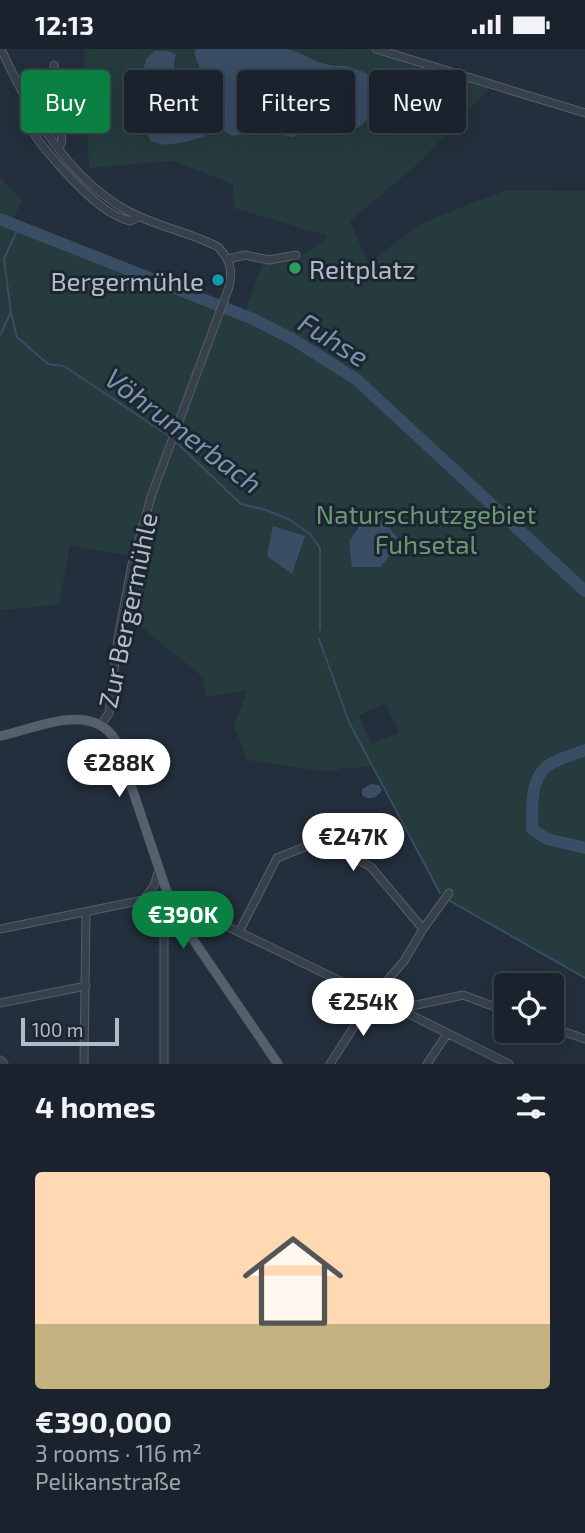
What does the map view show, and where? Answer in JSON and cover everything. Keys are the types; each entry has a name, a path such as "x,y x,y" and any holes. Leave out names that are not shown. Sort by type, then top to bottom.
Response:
{"main road":[{"path":"0,736 61,720 86,721 101,725 111,733 169,898 190,935 278,1064"}],"street":[{"path":"1,49 21,87"},
{"path":"376,49 585,113"},
{"path":"54,65 62,141 59,149"},
{"path":"32,133 66,174 93,200 111,213 130,221 139,216"},
{"path":"48,133 75,168 105,195 139,216 213,244 228,259 245,255 269,260 296,255"},
{"name":"Zur Bergermühle","path":"101,725 109,713 118,638 132,564 152,494 225,297 231,276 228,259"},
{"path":"239,932 277,858 322,840 372,867 423,929"},
{"path":"143,900 154,886 159,870"},
{"path":"330,1064 373,997 404,961 449,893"},
{"path":"0,929 143,900 169,898 509,1064"},
{"path":"84,1064 86,912"},
{"path":"164,923 164,1064"},
{"path":"0,1003 86,986"},
{"path":"398,1009 463,995 494,1007"},
{"path":"564,1032 585,1039"},
{"path":"427,1064 447,1034"},
{"path":"0,1060 4,1064"}],"green space":[{"name":"Naturschutzgebiet Fuhsetal","path":"84,49 196,49 194,53 200,70 174,70 176,55 162,70 124,70 124,133 147,133 150,141 164,145 204,137 208,133 223,133 223,130 232,136 252,133 275,133 292,137 306,133 355,133 355,70 345,70 344,66 329,65 287,49 393,49 461,70 369,70 369,133 447,133 420,162 350,221 368,263 421,224 507,190 585,191 585,978 440,893 373,767 342,768 329,772 247,760 234,726 247,691 205,697 204,678 129,617 140,558 70,545 59,605 0,610 0,177 22,201 10,225 270,329 358,383 361,381 273,325 245,313 262,264 298,256 314,248 328,236 234,208 233,184 172,161 89,168 88,133 110,133 110,70 85,70","holes":["385,704 399,733 371,744 359,715"]},
{"name":"Naturschutzgebiet Fuhsetal","path":"466,72 496,81 466,113"}],"water":[{"path":"196,49 284,49 324,63 346,66 362,72 369,76 369,119 355,129 355,70 237,70 237,133 252,133 232,136 223,130 223,70 200,70 194,53"},
{"path":"154,51 176,54 174,70 143,70 146,59"},
{"path":"147,133 208,133 204,137 181,143 164,145 150,141"},
{"path":"275,133 306,133 292,137"},
{"path":"384,521 400,541 381,567 352,567 349,541 361,524"},
{"path":"273,526 305,536 292,574 267,556"},
{"path":"371,784 379,785 382,790 376,797 368,798 362,795 362,789"}],"waterway":[{"name":"Fuhse","path":"0,219 253,319 294,340 356,379 585,591"},
{"name":"Vöhrumerbach","path":"19,226 4,259 17,337 48,364 64,366 169,436"},
{"path":"0,335 10,314"},
{"name":"Vöhrumerbach","path":"174,440 241,504 290,520 310,534 320,548 320,630"},
{"name":"Vöhrumerbach","path":"319,639 349,722 440,893"},
{"path":"585,750 547,766 539,775 534,789 532,814 532,829 547,839 585,848"},
{"name":"Vöhrumerbach","path":"450,901 585,978"}],"place":[{"name":"Reitplatz","path":"295,268"},
{"name":"Bergermühle","path":"218,280"}]}
